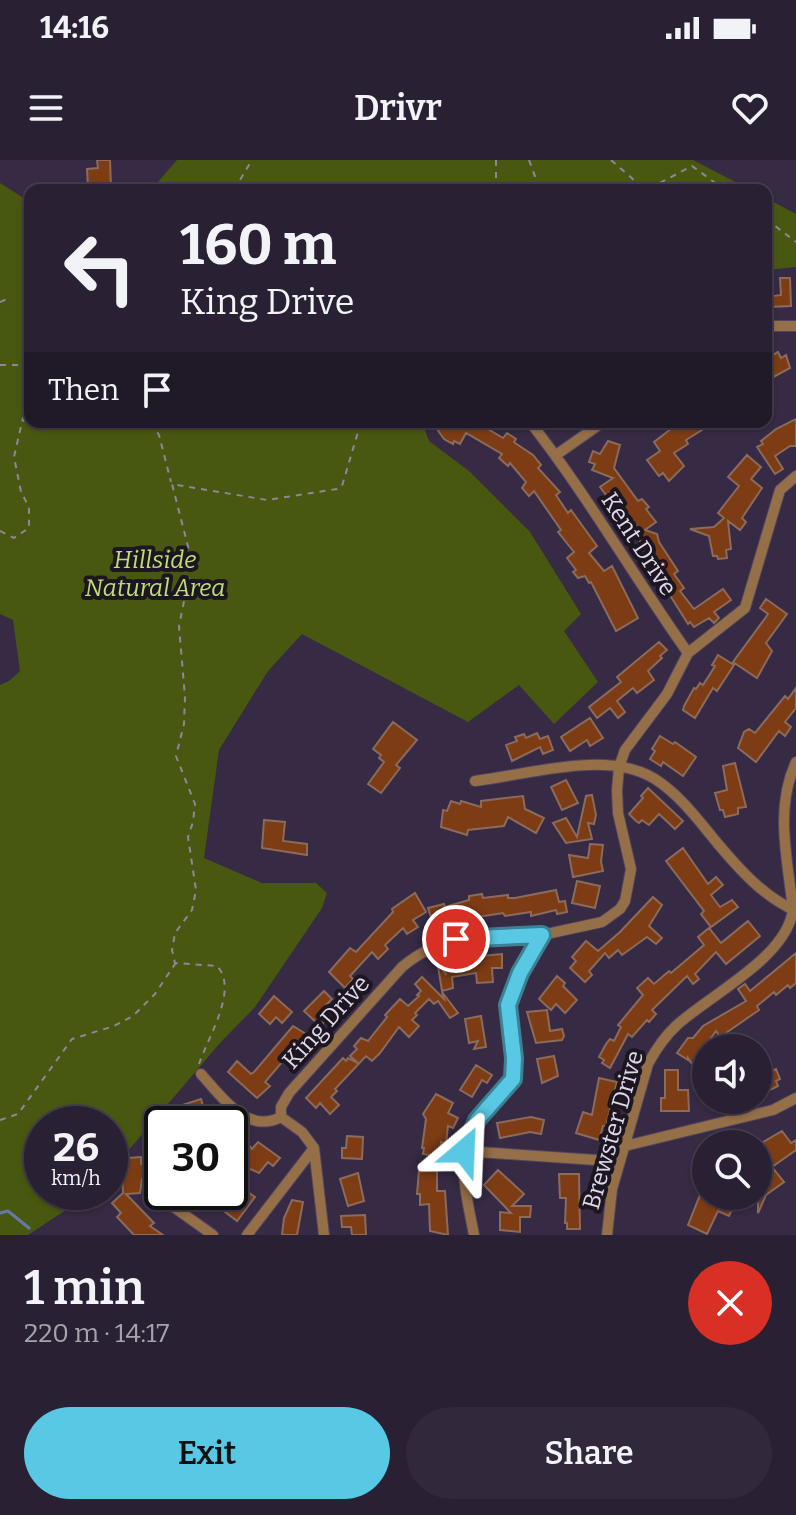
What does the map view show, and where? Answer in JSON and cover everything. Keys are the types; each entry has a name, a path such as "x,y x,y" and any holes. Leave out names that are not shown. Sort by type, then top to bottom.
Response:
{"street":[{"path":"772,326 796,326"},
{"name":"Kent Drive","path":"535,428 598,515 657,610 688,653"},
{"path":"556,455 594,428"},
{"path":"619,767 631,739 667,694 688,653 745,608 780,490 796,476"},
{"path":"795,910 783,817 786,790 796,762"},
{"path":"475,781 512,777 553,767 619,767 651,777 667,787 688,808 737,867 771,897 795,910"},
{"name":"King Drive","path":"281,1117 281,1107 289,1093 417,954 456,939 542,935 602,922 620,909 625,901 631,869 618,813 619,767"},
{"name":"Brewster Drive","path":"607,1235 608,1208 648,1064 656,1049 678,1024 776,945 792,921 795,910"},
{"path":"474,1235 463,1176 464,1151 477,1120 513,1079 514,1058 508,1005 520,973 542,935"},
{"path":"201,1074 241,1115 265,1123 281,1117 302,1132 314,1148 324,1235"},
{"path":"464,1151 596,1160 608,1158 625,1146 773,1110 796,1098"},
{"path":"247,1235 314,1148"},
{"path":"178,1210 213,1235"}],"path":[{"path":"238,184 252,160"},
{"path":"496,160 496,184"},
{"path":"529,160 538,184"},
{"path":"611,160 639,184"},
{"path":"658,184 692,166 717,184"},
{"path":"772,223 796,242"},
{"path":"0,302 7,299"},
{"path":"0,365 24,365"},
{"path":"0,531 14,538 29,528 29,507 21,492 14,457 24,416"},
{"path":"0,1120 18,1114 72,1039 114,1026 133,1016 155,994 175,963 172,950 175,933 192,910 196,890 188,837 195,804 176,756 184,724 185,697 179,626 192,562 155,428"},
{"path":"172,484 267,500 337,489 342,486 359,428"},
{"path":"175,963 217,966 225,974 223,1003 199,1066 201,1074"}],"green space":[{"path":"177,160 693,160 739,184 156,184"},
{"name":"Hillside Natural Area","path":"0,183 24,198 24,428 424,428 429,441 469,471 530,532 581,614 564,631 598,682 554,724 519,685 468,722 302,634 268,671 219,750 204,858 262,883 316,883 327,893 322,908 255,1007 166,1106 144,1106 144,1132 128,1151 128,1106 24,1106 24,1210 66,1210 28,1235 0,1235 0,685 20,671 13,620 0,614"},
{"path":"772,201 796,214 796,267 772,269"}],"building":[{"path":"97,160 110,160 111,184 88,184 87,169 98,168"},
{"path":"780,278 790,278 791,306 772,307 772,296 781,295"},
{"path":"778,352 781,358 786,355 790,368 772,378 772,356"},
{"path":"796,419 796,446 790,446 775,456 783,469 775,474 757,447 776,429"},
{"path":"436,428 489,428 503,438 507,433 516,439 514,442 533,455 541,465 538,468 560,492 556,495 568,513 571,510 597,546 589,553 604,571 612,566 638,618 616,631 591,582 585,576 578,578 573,572 576,570 567,558 574,552 558,532 561,530 534,491 529,496 522,488 526,482 510,463 508,466 499,458 502,454 466,433 460,444 444,439"},
{"path":"672,428 702,430 686,440 688,444 674,453 684,466 669,481 663,473 659,476 647,460 660,451 654,442"},
{"path":"608,441 620,445 614,468 638,501 642,499 649,507 646,509 656,522 645,530 657,534 678,571 674,574 684,588 680,591 694,609 723,589 731,600 714,612 719,618 714,623 709,618 694,627 690,622 688,624 661,581 668,575 659,563 653,567 642,551 645,548 631,529 636,525 623,507 618,511 600,487 613,478 592,470 595,464 589,462 593,451 600,454"},
{"path":"747,455 761,467 751,479 762,488 742,518 746,522 740,530 728,521 731,549 726,550 727,558 718,559 713,556 709,536 690,529 714,527 724,518 718,513 739,486 728,477"},
{"path":"766,599 787,614 766,643 772,651 757,678 733,662 768,614 760,608"},
{"path":"659,642 667,650 648,671 654,680 637,693 633,688 617,701 625,712 618,718 610,708 597,718 589,707 621,682 617,677"},
{"path":"718,655 734,665 717,691 713,688 695,718 683,710 684,706 694,688 700,683 703,685"},
{"path":"796,688 796,708 785,722 791,727 785,736 779,731 756,762 738,748 744,732 749,729 755,733 785,696 788,699"},
{"path":"590,718 603,738 590,746 587,740 570,751 561,737"},
{"path":"393,722 417,740 396,765 400,768 381,793 368,784 384,762 373,749"},
{"path":"537,733 540,739 548,736 553,750 543,754 540,747 512,761 506,745 517,741 515,737 524,734 526,738"},
{"path":"660,736 696,757 683,776 663,762 661,766 650,759"},
{"path":"735,763 746,807 738,808 738,814 725,817 715,793 727,790 723,766"},
{"path":"566,780 578,803 562,810 551,787"},
{"path":"648,788 683,821 675,829 659,814 649,825 642,820 639,823 629,814"},
{"path":"592,795 596,815 594,824 588,823 592,839 566,843 553,823 566,818 577,837 586,796"},
{"path":"523,796 525,809 544,818 536,833 508,817 504,826 468,830 467,835 441,827 443,810 447,811 451,801 481,807 481,801"},
{"path":"264,820 285,822 283,841 307,844 307,855 262,848"},
{"path":"590,844 603,845 603,871 573,877 569,855 588,858"},
{"path":"683,848 708,884 716,877 723,885 711,895 720,907 732,900 738,907 711,927 701,914 704,911 666,861"},
{"path":"577,881 600,886 595,908 572,903"},
{"path":"556,890 559,902 565,901 567,912 557,914 556,910 531,916 531,912 505,916 503,913 433,924 428,908 444,904 445,907 469,900 469,896 482,894 483,898 508,895 508,898 515,898"},
{"path":"415,893 426,912 413,920 418,927 407,934 403,928 385,945 388,949 378,959 372,952 350,976 353,979 345,988 329,972 350,948 356,952 393,912 392,909"},
{"path":"653,897 662,905 649,926 662,938 656,944 647,937 622,955 618,950 609,958 605,953 589,971 592,975 585,982 570,968 576,961 572,957 586,941 598,951"},
{"path":"748,921 760,936 726,964 716,952 695,974 699,979 693,984 687,976 652,1010 656,1014 649,1022 647,1020 632,1037 628,1034 610,1068 602,1063 604,1060 599,1057 606,1044 610,1039 614,1041 621,1027 618,1025 643,995 637,988 648,978 654,984 669,971 671,973 704,945 698,937 709,928 721,943"},
{"path":"796,953 796,983 790,988 788,985 776,995 774,992 757,1006 759,1010 724,1034 716,1031 714,1034 696,1034 703,1026 746,1001 738,989 745,984 750,991"},
{"path":"502,954 502,968 492,968 493,982 477,983 476,973 452,977 453,988 442,991 437,960 446,975 445,965 460,962 459,958"},
{"path":"557,976 577,1000 565,1013 556,1004 551,1010 539,999"},
{"path":"422,977 444,999 442,992 458,1013 450,1018 438,1001 434,1004 429,999 415,1013 417,1015 412,1020 419,1026 409,1037 399,1027 372,1061 366,1056 335,1089 337,1091 331,1097 339,1105 330,1114 320,1103 316,1108 306,1098 343,1058 358,1063 350,1056 357,1049 354,1046 361,1038 368,1041 400,999 408,1006 419,996 421,991 415,984"},
{"path":"324,991 332,999 322,1016 326,1020 320,1026 304,1011"},
{"path":"274,996 292,1012 282,1023 276,1017 270,1024 259,1014"},
{"path":"547,1010 550,1031 562,1029 564,1036 562,1040 536,1043 527,1012"},
{"path":"481,1016 486,1047 474,1049 478,1041 469,1043 465,1019"},
{"path":"293,1026 306,1034 265,1082 270,1086 257,1098 228,1072 237,1061 251,1074 254,1072"},
{"path":"688,1038 692,1038 692,1064 688,1058 677,1053"},
{"path":"554,1056 558,1076 542,1083 537,1059"},
{"path":"476,1065 492,1075 487,1083 482,1080 472,1097 460,1090"},
{"path":"776,1069 780,1079 776,1081 778,1086 772,1089 772,1071"},
{"path":"665,1070 678,1070 678,1090 688,1090 689,1111 661,1111 661,1098 665,1098"},
{"path":"599,1078 617,1082 606,1126 603,1126 599,1140 576,1133 583,1112 592,1115"},
{"path":"436,1094 453,1103 448,1113 458,1118 453,1128 448,1126 446,1143 441,1142 440,1155 437,1156 423,1154 422,1148 426,1119 423,1114"},
{"path":"201,1099 203,1106 179,1106"},
{"path":"531,1117 544,1120 541,1134 530,1132 500,1138 497,1123"},
{"path":"782,1131 791,1143 796,1140 796,1150 772,1167 772,1137"},
{"path":"347,1136 363,1137 362,1159 342,1158"},
{"path":"258,1142 280,1158 273,1166 268,1162 259,1173 248,1168 248,1144 252,1149"},
{"path":"141,1157 141,1164 144,1163 140,1193 128,1194 128,1158"},
{"path":"772,1167 784,1182 772,1191"},
{"path":"419,1170 437,1170 437,1191 445,1191 448,1235 430,1231 429,1204 420,1205 420,1194 417,1194"},
{"path":"498,1170 524,1194 512,1206 531,1206 530,1217 520,1217 520,1232 500,1230 500,1212 511,1213 484,1185"},
{"path":"358,1173 364,1201 348,1206 340,1179"},
{"path":"559,1174 579,1174 580,1229 567,1229 566,1198 560,1198"},
{"path":"248,1192 255,1197 248,1206"},
{"path":"128,1196 154,1223 150,1226 163,1235 134,1235 117,1217 121,1213 118,1210 128,1210"},
{"path":"292,1200 303,1202 297,1235 282,1235 284,1218"},
{"path":"222,1210 245,1210 237,1221"},
{"path":"694,1210 732,1210 729,1216 718,1211 707,1234 688,1225"},
{"path":"365,1215 366,1235 352,1235 351,1227 342,1227 341,1216"}],"waterway":[{"path":"0,1213 8,1211 29,1228"}],"route":[{"path":"456,939 542,935 520,973 508,1005 514,1058 513,1079 477,1120 464,1151"}]}
